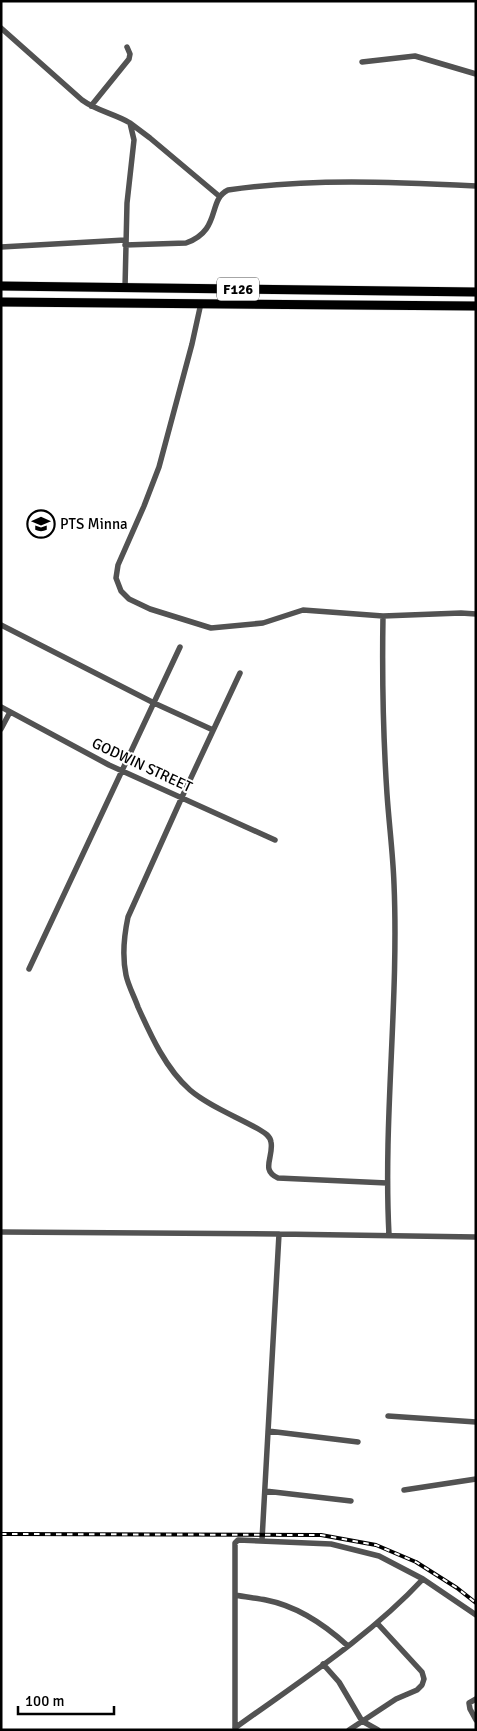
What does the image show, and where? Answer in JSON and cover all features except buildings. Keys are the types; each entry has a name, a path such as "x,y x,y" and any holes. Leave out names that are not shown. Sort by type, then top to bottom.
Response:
{"main road":[{"name":"F126","path":"1,286 476,292"},
{"path":"309,290 310,304"},
{"name":"F126","path":"1,302 476,306"}],"street":[{"path":"1,28 91,106 120,117 130,123 219,196"},
{"path":"91,106 129,59 128,47"},
{"path":"362,62 414,56 476,74"},
{"path":"125,288 127,203 134,140 130,123"},
{"path":"1,247 125,242 186,243 202,234 212,222 219,196 228,190 309,182 416,183 476,186"},
{"path":"201,303 159,467 118,565 116,578 120,591 129,599 150,609 212,628 263,623 303,610 383,616 476,614"},
{"path":"383,616 384,732 394,884 394,987 387,1183 389,1235"},
{"path":"1,625 213,730"},
{"path":"29,969 180,647"},
{"path":"240,673 128,918 124,954 126,975 148,1030 162,1056 180,1079 191,1091 208,1102 268,1135 271,1142 268,1170 271,1175 278,1178 387,1183"},
{"name":"GODWIN STREET","path":"1,707 81,751 275,840"},
{"path":"1,729 10,712"},
{"path":"1,1232 476,1237"},
{"path":"262,1540 278,1234"},
{"path":"388,1416 476,1422"},
{"path":"268,1431 358,1442"},
{"path":"404,1490 476,1479"},
{"path":"265,1491 351,1501"},
{"path":"235,1729 235,1543 238,1540 331,1544 379,1556 423,1578 476,1615"},
{"path":"235,1729 377,1623 402,1602 423,1578"},
{"path":"235,1595 268,1600 284,1605 310,1617 332,1631 348,1646"},
{"path":"349,1730 396,1699 418,1690 422,1686 424,1679 422,1672 377,1623"},
{"path":"322,1664 339,1682 362,1721 378,1730"},
{"path":"476,1699 469,1703 476,1720"}],"railway":[{"path":"1,1534 321,1535 376,1545 416,1562 457,1588 476,1603"}],"place":[{"name":"PTS Minna","path":"41,524"}]}
